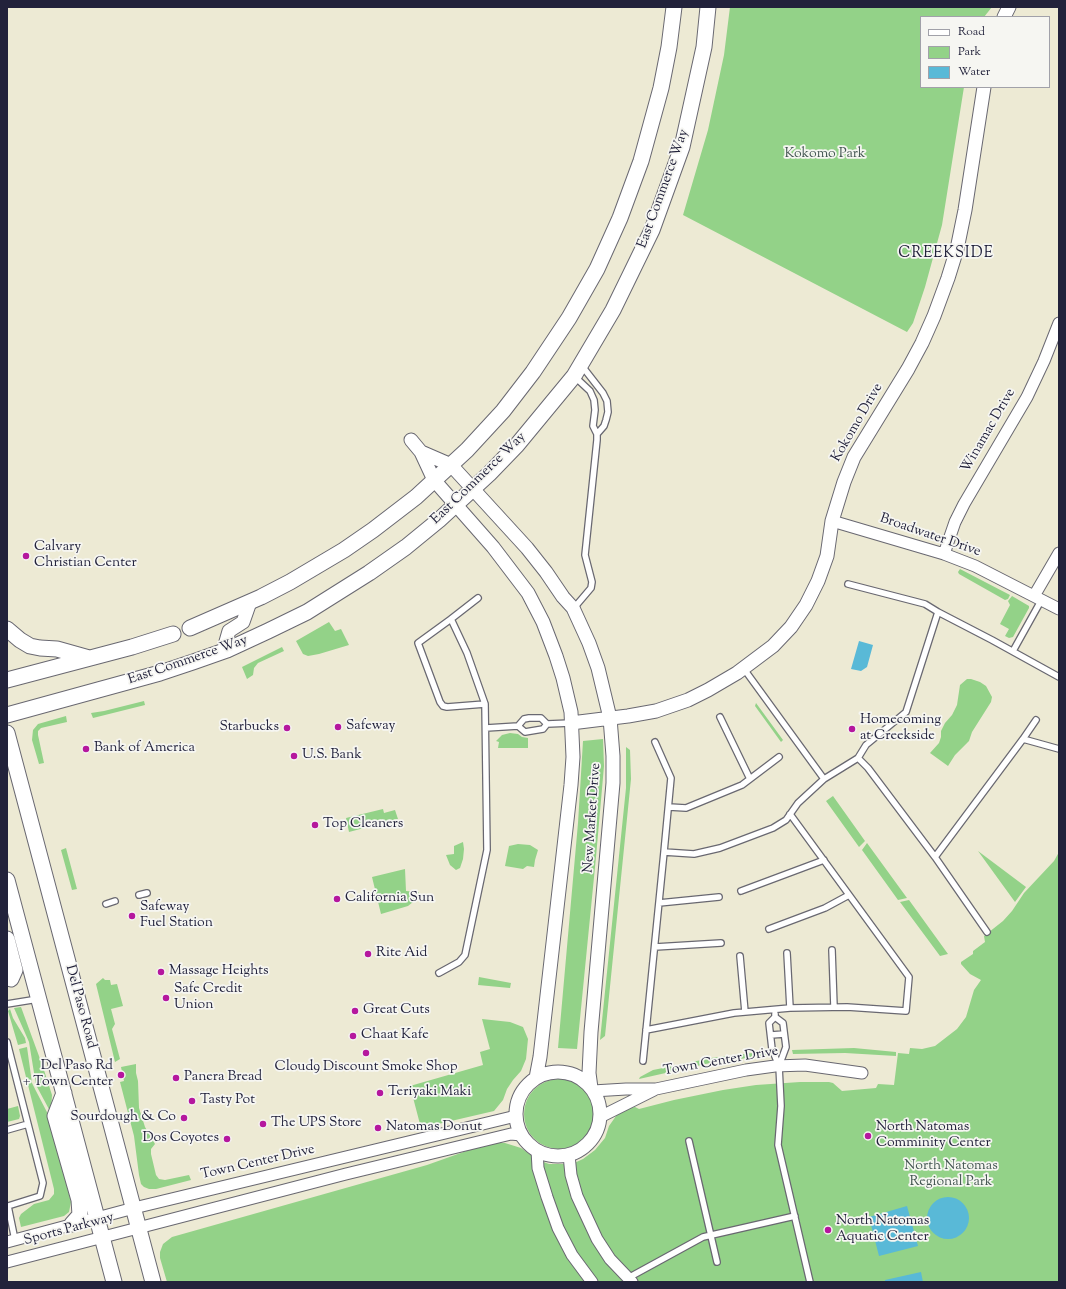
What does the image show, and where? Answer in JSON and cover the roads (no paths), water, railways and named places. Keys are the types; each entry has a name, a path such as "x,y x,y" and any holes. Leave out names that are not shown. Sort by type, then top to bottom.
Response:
{"main road":[{"path":"190,628 250,602 290,582 344,550 373,530 416,497 451,464 502,411 533,372 569,318 597,269 620,218 641,162 662,88 674,7"},
{"name":"East Commerce Way","path":"7,715 160,674 227,650 307,612 369,573 439,520 517,445 577,370 613,310 652,230 682,147 704,48 708,7"},
{"path":"7,630 30,646 57,649 90,658"},
{"path":"7,680 173,634"},
{"name":"Del Paso Road","path":"7,733 153,1282"},
{"path":"7,880 18,976"},
{"path":"7,939 18,976 39,999 114,1282"},
{"path":"64,1093 55,1116 79,1200 80,1215 72,1224"}],"street":[{"path":"1004,16 1009,7"},
{"name":"Kokomo Drive","path":"571,723 656,711 688,700 708,690 744,669 773,646 791,627 806,605 818,581 827,556 832,521 844,482 854,457 908,370 934,316 948,278 957,249 965,210 984,88"},
{"name":"Winamac Drive","path":"944,554 955,522 964,504 1027,397 1044,361 1059,322"},
{"name":"New Market Drive","path":"410,440 421,452 434,480 493,547 531,598 543,622 563,678 571,712 573,757 571,785 540,1057 536,1078"},
{"name":"New Market Drive","path":"421,452 451,464 472,489 527,548 563,597 574,608 598,668 610,718 613,756 613,783 591,1032 589,1073 592,1090"},
{"name":"Broadwater Drive","path":"832,521 944,554 974,566 1059,609"},
{"path":"1038,598 1059,553"},
{"path":"227,650 225,645 229,631 243,622 250,602"},
{"path":"173,634 190,628"},
{"name":"Town Center Drive","path":"592,1090 656,1089 746,1070 780,1066 805,1065 862,1073"},
{"path":"560,1072 571,1074 582,1080 592,1090 599,1104 600,1117 597,1130 590,1141 581,1150 569,1155 556,1156 543,1154 531,1147 521,1134 517,1125 516,1116 518,1098 526,1086 536,1078 547,1073 560,1072"},
{"name":"Town Center Drive","path":"600,1117 656,1089"},
{"name":"Town Center Drive","path":"11,1241 97,1217 516,1116"},
{"path":"139,1227 346,1174 511,1134 521,1134"},
{"path":"537,1150 538,1168 558,1228 572,1255 592,1282"},
{"path":"569,1155 571,1175 577,1196 597,1238 610,1259 630,1280"},
{"name":"Sports Parkway","path":"7,1262 139,1227"}],"lane":[{"path":"574,608 591,588 592,582 585,555 597,434 593,426 595,410 594,400 577,370"},
{"path":"577,370 603,393 607,401 608,412 606,420 604,426 597,434"},
{"path":"848,584 925,604 1059,677"},
{"path":"478,598 418,643 440,702 443,706 485,704"},
{"path":"1012,651 1038,598"},
{"path":"664,852 694,854 720,848 773,828 786,820 798,803 824,779 858,758 866,745 906,712 938,612"},
{"path":"439,973 459,962 465,955 487,850 485,704 467,653 451,619"},
{"path":"744,669 824,779"},
{"path":"720,717 750,779"},
{"path":"518,726 524,719 529,718 541,718 547,724 571,723"},
{"path":"935,857 1036,720"},
{"path":"486,728 518,726 525,732 543,729 547,724"},
{"path":"1023,739 1059,749"},
{"path":"643,1061 671,778 655,742"},
{"path":"669,807 686,808 742,785 779,757"},
{"path":"858,758 868,768 935,857 987,932"},
{"path":"646,1030 745,1012 774,1009 834,1008 906,1012 909,977 790,814"},
{"path":"741,891 824,860"},
{"path":"139,895 147,893"},
{"path":"769,929 825,908 849,895"},
{"path":"659,903 719,897"},
{"path":"106,904 115,901"},
{"path":"655,947 721,943"},
{"path":"832,950 834,1008"},
{"path":"787,953 790,1008"},
{"path":"740,956 745,1012"},
{"path":"7,1004 39,999"},
{"path":"774,1009 775,1017 783,1023 786,1047 780,1066 781,1106 778,1145 810,1282"},
{"path":"775,1017 769,1023 770,1035 772,1049 780,1066"},
{"path":"770,1035 784,1034"},
{"path":"7,1042 43,1183 40,1196 7,1204 11,1241"},
{"path":"7,1130 28,1124"},
{"path":"689,1141 712,1235 717,1262"},
{"path":"630,1280 703,1237 795,1216"}],"water":[{"path":"859,641 873,645 867,667 861,671 851,669"},
{"path":"944,1197 952,1197 960,1200 966,1206 969,1218 966,1230 960,1236 952,1239 944,1239 936,1236 930,1230 927,1222 927,1214 930,1206 936,1200"},
{"path":"907,1206 918,1246 879,1256 869,1217"},
{"path":"921,1272 923,1282 885,1282 885,1280"}],"place":[{"name":"Calvary Christian Center","path":"26,556"},
{"name":"Safeway","path":"338,727"},
{"name":"Starbucks","path":"287,728"},
{"name":"Homecoming at Creekside","path":"852,729"},
{"name":"Bank of America","path":"86,749"},
{"name":"U.S. Bank","path":"294,756"},
{"name":"Top Cleaners","path":"315,825"},
{"name":"California Sun","path":"337,899"},
{"name":"Safeway Fuel Station","path":"132,916"},
{"name":"Rite Aid","path":"368,954"},
{"name":"Massage Heights","path":"161,972"},
{"name":"Safe Credit Union","path":"166,998"},
{"name":"Great Cuts","path":"355,1011"},
{"name":"Chaat Kafe","path":"353,1036"},
{"name":"Cloud9 Discount Smoke Shop","path":"366,1053"},
{"name":"Del Paso Rd + Town Center","path":"121,1075"},
{"name":"Panera Bread","path":"176,1078"},
{"name":"Teriyaki Maki","path":"380,1093"},
{"name":"Tasty Pot","path":"192,1101"},
{"name":"Sourdough & Co","path":"184,1118"},
{"name":"The UPS Store","path":"263,1124"},
{"name":"Natomas Donut","path":"378,1128"},
{"name":"North Natomas Comminity Center","path":"868,1136"},
{"name":"Dos Coyotes","path":"227,1139"},
{"name":"North Natomas Aquatic Center","path":"828,1230"}],"district":[{"name":"CREEKSIDE","path":"946,254"}],"park label":[{"name":"Kokomo Park","path":"825,155"},
{"name":"North Natomas Regional Park","path":"951,1176"}]}
